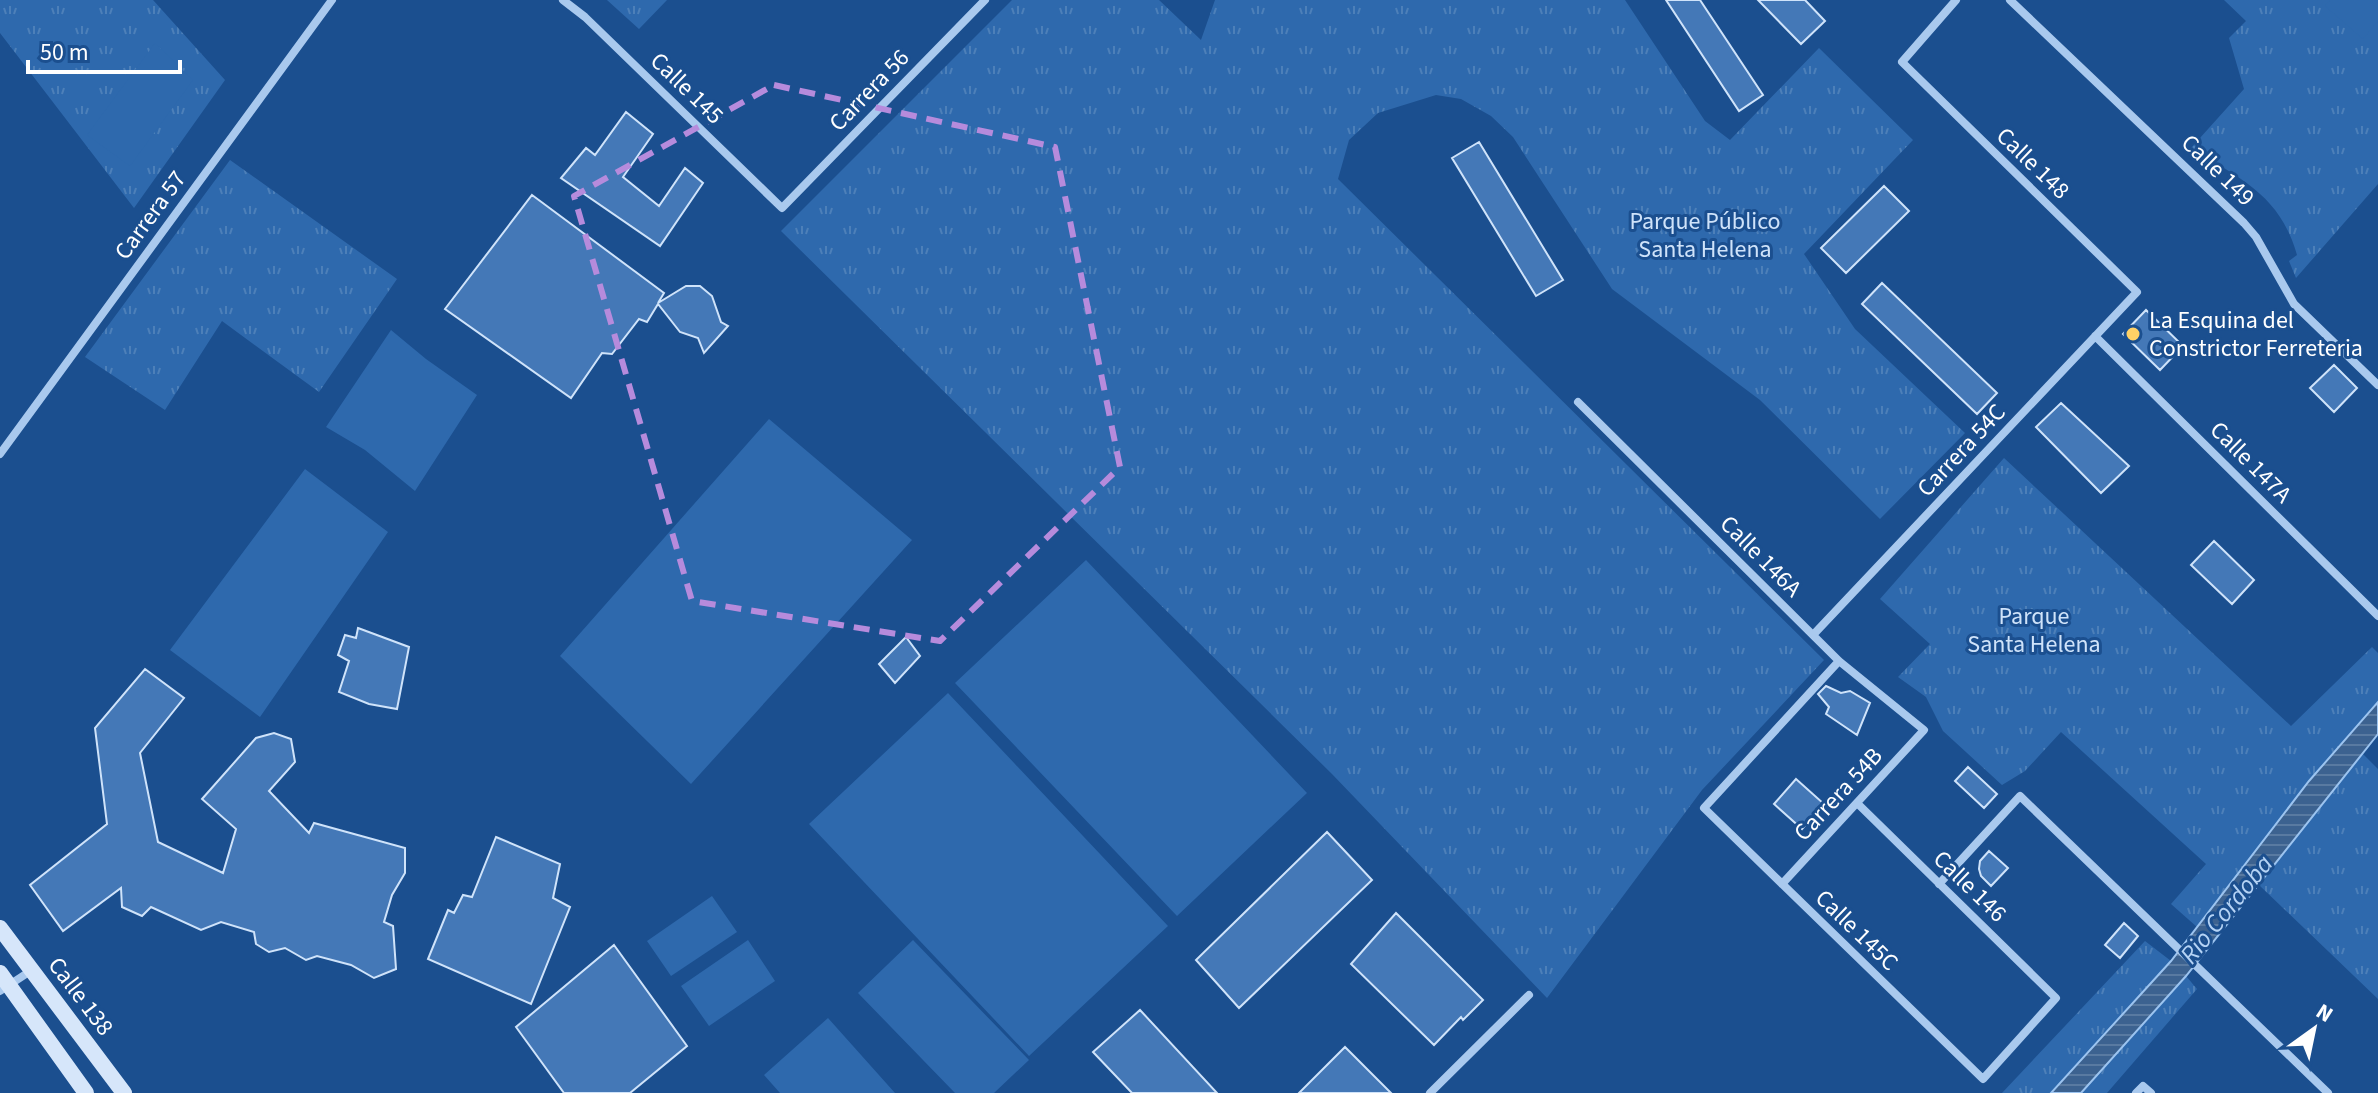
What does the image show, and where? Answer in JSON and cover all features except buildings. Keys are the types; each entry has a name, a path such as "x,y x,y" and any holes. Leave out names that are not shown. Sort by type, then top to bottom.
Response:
{"main road":[{"name":"Calle 138","path":"0,928 124,1093"},
{"path":"3,983 86,1093"}],"street":[{"name":"Carrera 57","path":"0,454 332,0"},
{"name":"Calle 145","path":"563,0 585,17 782,208"},
{"name":"Carrera 56","path":"782,208 985,0"},
{"name":"Calle 148","path":"1956,0 1902,62 2137,292"},
{"name":"Calle 149","path":"2010,0 2244,223 2256,237 2294,304 2378,385"},
{"name":"Carrera 54C","path":"1813,635 2137,292"},
{"name":"Calle 147A","path":"2095,336 2378,616"},
{"name":"Calle 146A","path":"1578,402 1839,661 1924,730"},
{"name":"Calle 145C","path":"1839,661 1704,808 1983,1079"},
{"name":"Carrera 54B","path":"1782,884 1924,730"},
{"path":"1939,884 2020,796 2328,1093"},
{"name":"Calle 146","path":"1857,803 2056,998 1983,1079"},
{"path":"3,983 32,970"},
{"path":"1430,1093 1529,995"},
{"path":"2136,1093 2143,1086 2151,1093"}],"highlighted area":[{"path":"774,85 1055,147 1120,467 940,641 692,601 574,196"}],"green space":[{"path":"0,0 153,0 225,80 134,208 0,33"},
{"path":"607,0 667,0 639,29"},
{"name":"Parque Público Santa Helena","path":"1012,0 1159,0 1201,40 1215,0 1625,0 1705,121 1730,140 1819,48 1913,140 1804,254 1855,329 1965,433 1880,519 1760,400 1612,289 1513,137 1491,116 1461,99 1436,95 1378,113 1349,140 1338,179 1824,660 1702,790 1547,998 1332,774 781,231"},
{"path":"2224,0 2378,0 2378,184 2296,278 2289,261 2297,255 2290,234 2269,203 2242,180 2191,148 2244,89 2229,38 2246,21"},
{"path":"2330,0 2378,0 2378,21 2363,39 2325,6"},
{"path":"155,43 193,80 130,166 87,135"},
{"path":"230,160 397,279 319,392 222,321 165,410 85,357"},
{"path":"391,330 477,395 415,491 365,450 326,427"},
{"path":"769,419 912,540 691,784 560,656"},
{"name":"Parque Santa Helena","path":"2004,458 2291,726 2372,647 2378,653 2378,702 2309,781 2197,927 2171,904 2206,864 2061,732 2025,771 2002,785 1943,731 1926,697 1898,677 1930,644 1880,599"},
{"path":"305,469 388,532 260,717 170,650"},
{"path":"1086,560 1307,793 1177,916 955,683"},
{"path":"948,693 1168,926 1029,1056 809,824"},
{"path":"2362,753 2378,769 2378,999 2259,885"},
{"path":"712,896 737,932 671,976 647,941"},
{"path":"748,940 775,981 709,1026 681,986"},
{"path":"913,940 1029,1060 994,1093 955,1093 858,993"},
{"path":"2145,941 2171,961 2051,1093 2002,1093"},
{"path":"2186,976 2197,989 2107,1093 2081,1093"},
{"path":"828,1018 895,1093 780,1093 764,1075"}],"water":[{"name":"Rio Cordoba","path":"2378,702 2378,734 2186,976 2081,1093 2051,1093 2171,961 2309,781"}],"place":[{"name":"La Esquina del Constrictor Ferreteria","path":"2133,334"}]}
